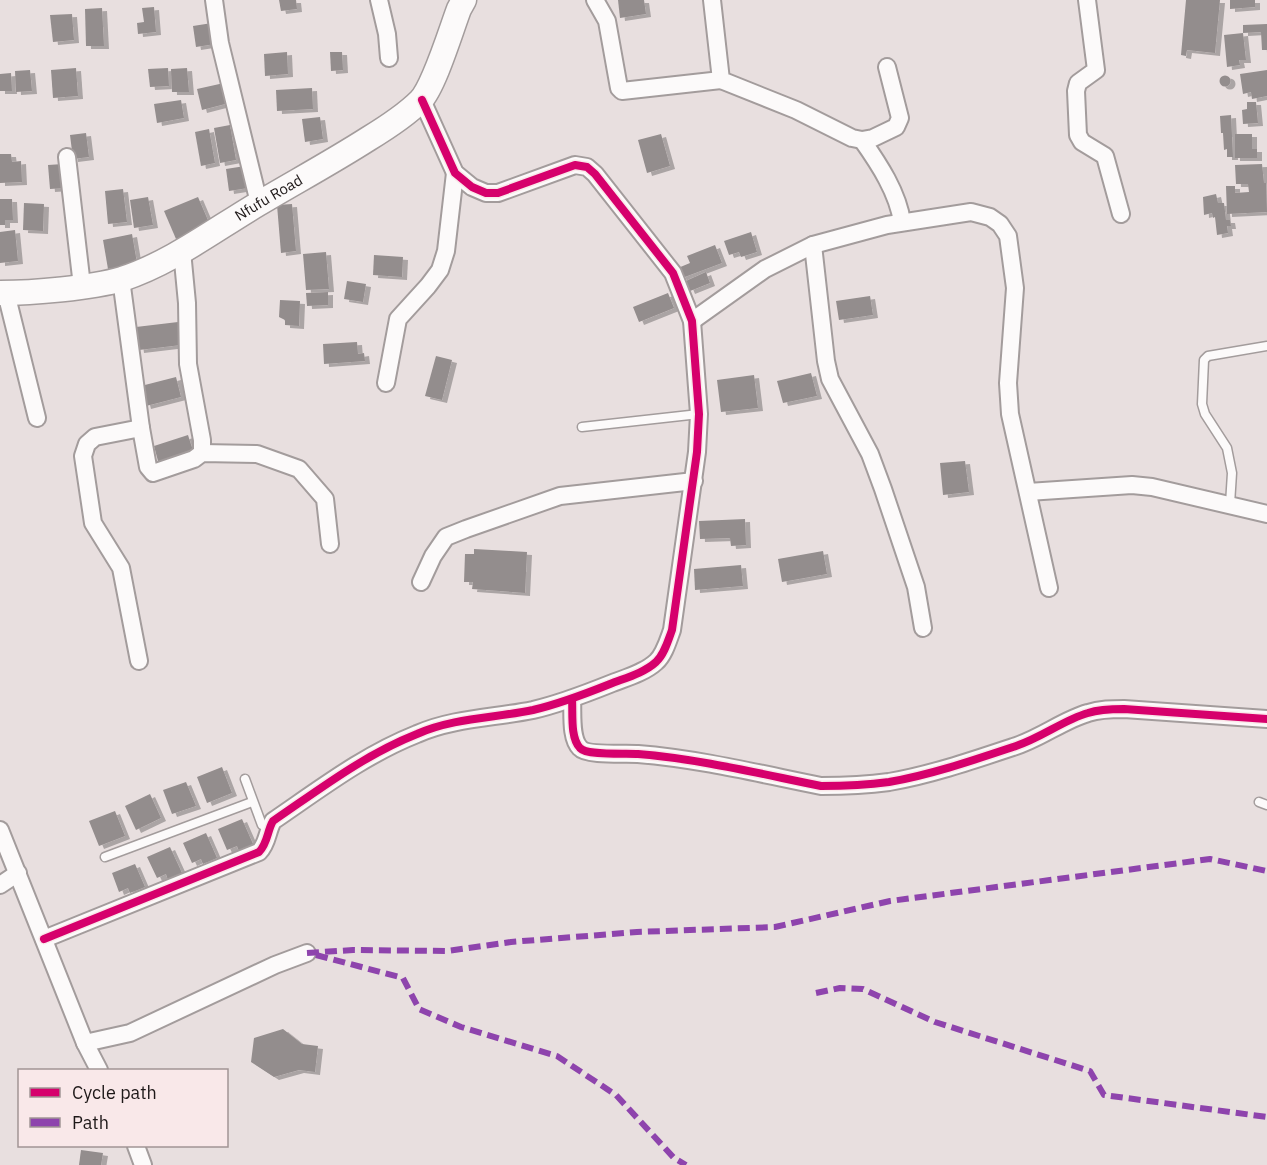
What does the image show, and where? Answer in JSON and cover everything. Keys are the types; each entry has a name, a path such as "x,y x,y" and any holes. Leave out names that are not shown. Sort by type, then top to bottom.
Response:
{"street":[{"path":"214,0 220,43 259,203"},
{"path":"379,0 387,34 389,58"},
{"name":"Nfufu Road","path":"3,293 82,286 121,279 163,262 395,122 422,100 464,0"},
{"path":"595,0 607,21 621,91 721,80 796,110 852,138 862,140 873,138 896,127 900,118 887,68"},
{"path":"712,0 721,80"},
{"path":"1087,0 1096,70 1078,83 1076,91 1078,135 1082,142 1105,156 1121,214"},
{"path":"44,939 259,852 265,846 273,821 364,759 420,732 458,722 534,710 572,699 631,676 656,662 666,647 672,630 694,480 699,414 692,321 673,273 595,174 587,167 575,165 498,193 486,193 472,187 455,173 422,100"},
{"path":"862,140 886,180 901,211 902,222"},
{"path":"67,158 82,286"},
{"path":"387,383 398,319 440,270 446,251 455,173"},
{"path":"692,321 765,269 813,245 852,233 902,222 971,212 990,217 1000,224 1008,236 1015,288 1008,383 1010,414 1048,588"},
{"path":"813,245 830,379 873,463 916,587 923,628"},
{"path":"182,251 187,303 188,364 202,440 202,453"},
{"path":"121,279 148,467 153,473 194,459 202,453 257,454 299,470 325,500 330,544"},
{"path":"3,293 37,418"},
{"path":"139,661 121,568 93,523 84,456 87,444 95,437 141,428"},
{"path":"421,582 433,556 446,537 466,529 560,496 694,480"},
{"path":"1028,492 1132,485 1152,487 1267,514"},
{"path":"572,699 574,737 578,746 586,752 650,755 821,786 888,782 932,772 1039,738 1087,713 1104,709 1267,719"},
{"path":"0,830 85,1043 98,1069"},
{"path":"0,885 18,873"},
{"path":"85,1043 130,1033 275,965 307,953"},
{"path":"136,1147 143,1165"}],"lane":[{"path":"1230,504 1232,473 1227,448 1205,414 1202,404 1204,360 1208,356 1267,346"},
{"path":"582,427 699,414"},
{"path":"245,779 262,825 270,827"},
{"path":"105,857 252,802"}],"building":[{"path":"279,0 296,0 297,9 281,11"},
{"path":"618,0 644,0 646,14 620,18"},
{"path":"1186,0 1220,0 1215,53 1187,50 1186,56 1181,55"},
{"path":"1230,0 1255,0 1255,7 1230,9"},
{"path":"154,7 156,32 138,34 137,23 144,22 142,8"},
{"path":"102,8 104,46 86,46 85,9"},
{"path":"72,14 74,40 53,42 50,15"},
{"path":"212,23 215,44 196,47 193,26"},
{"path":"1267,24 1267,50 1262,50 1261,32 1243,33 1243,25"},
{"path":"1243,33 1246,60 1239,60 1240,65 1227,67 1224,35"},
{"path":"287,52 288,74 265,76 264,54"},
{"path":"330,52 342,52 343,70 331,71"},
{"path":"76,68 78,96 53,98 51,70"},
{"path":"168,68 169,86 150,87 148,69"},
{"path":"187,68 189,92 172,92 171,69"},
{"path":"30,70 32,91 16,92 15,71"},
{"path":"1267,70 1267,96 1252,99 1251,92 1243,94 1240,74"},
{"path":"11,73 12,91 0,91 0,74"},
{"path":"1225,75 1231,81 1225,87 1219,81"},
{"path":"224,83 229,103 202,110 197,89"},
{"path":"312,88 313,109 277,111 276,90"},
{"path":"181,100 184,118 157,123 154,104"},
{"path":"1247,102 1256,102 1258,123 1243,124 1242,110 1247,109"},
{"path":"1231,115 1233,157 1227,157 1227,149 1224,150 1223,133 1221,133 1220,116"},
{"path":"320,117 323,139 305,142 302,119"},
{"path":"230,125 236,160 220,163 214,128"},
{"path":"209,129 215,163 201,166 195,132"},
{"path":"86,133 89,157 73,159 70,135"},
{"path":"661,134 670,166 647,173 638,140"},
{"path":"1235,134 1252,134 1252,149 1257,149 1257,158 1235,158"},
{"path":"0,154 11,154 12,162 21,161 22,182 0,183"},
{"path":"63,164 65,188 50,189 48,165"},
{"path":"1262,164 1264,183 1266,183 1267,212 1227,214 1226,186 1235,186 1235,193 1249,192 1248,184 1236,184 1235,165"},
{"path":"245,166 248,188 229,191 226,169"},
{"path":"123,189 127,222 108,224 105,191"},
{"path":"1216,194 1218,203 1224,203 1226,220 1230,220 1231,226 1227,226 1228,233 1217,235 1215,217 1213,218 1212,213 1204,215 1203,197"},
{"path":"148,197 153,225 134,228 130,200"},
{"path":"198,197 210,225 176,239 164,211"},
{"path":"0,199 12,199 13,220 5,220 5,225 0,225"},
{"path":"24,203 44,204 43,231 23,230"},
{"path":"292,204 296,251 281,253 277,205"},
{"path":"15,230 18,261 0,263 0,232"},
{"path":"751,232 757,252 741,257 739,252 729,255 724,241"},
{"path":"132,234 137,263 108,269 103,240"},
{"path":"715,245 722,263 682,278 678,268 690,263 687,256"},
{"path":"326,252 329,289 306,290 303,254"},
{"path":"374,255 403,257 402,277 373,275"},
{"path":"706,272 710,283 690,291 686,281"},
{"path":"347,281 366,284 363,302 344,299"},
{"path":"328,292 328,305 307,306 306,293"},
{"path":"668,293 674,308 639,322 633,307"},
{"path":"870,296 873,315 839,320 836,301"},
{"path":"280,300 300,301 299,326 285,325 285,320 279,317"},
{"path":"178,322 181,345 139,350 136,327"},
{"path":"357,342 358,354 364,353 365,361 324,364 323,344"},
{"path":"436,356 452,360 442,400 425,396"},
{"path":"811,373 817,396 783,403 777,381"},
{"path":"754,375 758,408 721,412 717,380"},
{"path":"176,377 181,397 146,406 141,386"},
{"path":"188,435 194,454 159,465 154,446"},
{"path":"965,461 969,492 943,495 940,463"},
{"path":"745,519 746,545 731,546 730,538 700,539 699,521"},
{"path":"474,549 527,552 525,593 472,589 473,582 464,582 465,554 474,554"},
{"path":"823,551 827,574 782,582 778,559"},
{"path":"741,565 743,586 695,590 694,569"},
{"path":"222,767 232,793 207,803 197,777"},
{"path":"186,782 196,806 172,814 163,790"},
{"path":"150,794 161,818 136,830 125,806"},
{"path":"115,811 125,836 99,846 89,821"},
{"path":"242,819 253,844 239,851 237,846 227,850 218,829"},
{"path":"206,833 217,858 203,864 201,859 192,863 183,843"},
{"path":"170,847 182,873 168,880 166,874 157,878 147,857"},
{"path":"135,864 145,887 130,893 128,888 119,892 112,873"},
{"path":"283,1029 302,1044 318,1046 315,1072 299,1070 274,1077 251,1062 254,1038"},
{"path":"81,1150 103,1153 101,1165 79,1165"}],"marked path":[{"path":"307,953 353,950 447,951 511,942 637,932 775,927 890,901 1210,859 1267,871"},
{"path":"316,955 403,978 419,1009 461,1027 557,1056 616,1095 674,1158 686,1165"},
{"path":"816,993 840,988 863,989 935,1022 1090,1071 1104,1095 1267,1117"}],"cycle path":[{"path":"44,939 259,852 273,821 343,773 398,742 445,725 533,710 572,698 646,669 659,659 666,648 672,630 697,452 699,414 692,321 673,273 595,174 587,167 575,165 498,193 486,193 472,187 455,173 422,100"},
{"path":"572,699 575,738 584,751 684,759 821,786 889,782 936,771 1023,744 1079,716 1102,710 1124,709 1267,719"}]}
